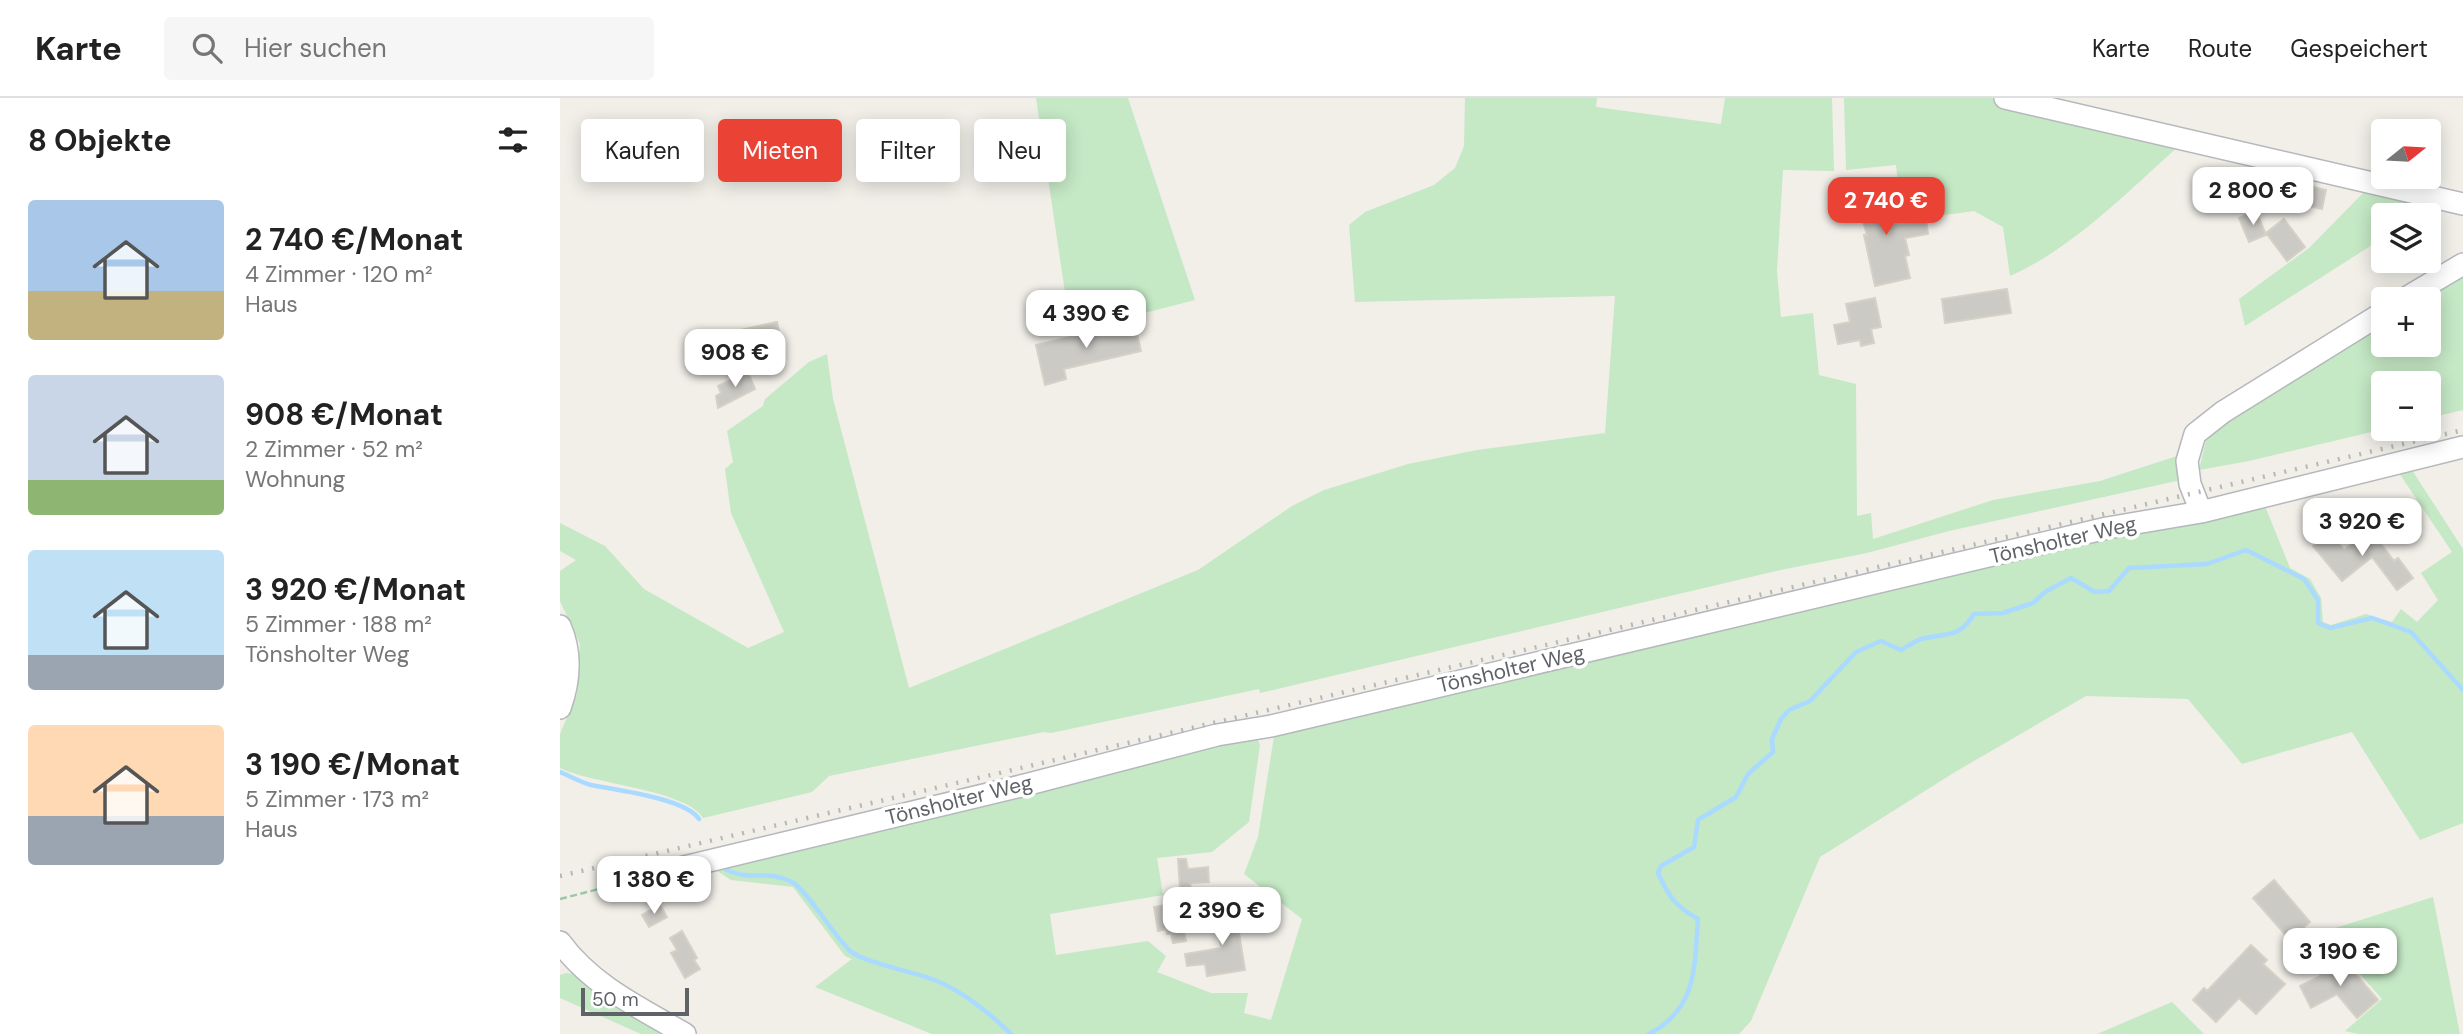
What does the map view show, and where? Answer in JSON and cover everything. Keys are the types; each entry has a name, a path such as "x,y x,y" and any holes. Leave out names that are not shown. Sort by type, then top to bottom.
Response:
{"street":[{"path":"2005,98 2463,204"},
{"path":"2424,287 2463,264"},
{"path":"2201,512 2190,484 2187,461 2195,434 2223,412 2371,320"},
{"name":"Tönsholter Weg","path":"684,867 1025,785 1217,735 1271,726 2107,528 2201,512 2463,447"},
{"path":"560,626 569,649 568,676 560,708"},
{"path":"564,955 601,983 685,1034"}],"path":[{"path":"560,899 684,867"}],"green space":[{"path":"1036,98 1128,98 1195,300 1071,332 1049,182 1066,182 1066,119 1039,119"},
{"path":"1465,98 1597,98 1596,107 1721,124 1725,98 1832,98 1834,171 1783,170 1777,271 1781,317 1813,313 1819,375 1856,384 1857,516 1871,513 1873,539 1993,500 2100,481 2180,455 2181,480 1949,531 1867,553 1776,571 1260,693 1259,689 829,776 812,792 703,818 694,808 659,794 560,768 560,734 577,694 580,644 560,601 560,571 576,560 560,551 560,523 605,546 644,589 748,648 784,632 731,513 725,469 733,462 727,431 763,406 765,399 809,362 827,354 833,399 909,688 1198,570 1292,506 1324,490 1408,464 1477,450 1605,433 1615,296 1355,302 1349,225 1365,212 1434,185 1455,168 1464,146"},
{"path":"1844,98 1991,98 2181,144 2079,234 2034,264 2010,276 2003,227 1974,211 1902,221 1896,165 1846,170"},
{"path":"2371,185 2371,189 2385,189 2433,203 2371,203 2371,246 2245,326 2239,299 2309,248"},
{"path":"2463,270 2463,410 2441,415 2441,371 2371,371 2371,432 2199,470 2206,440 2238,414 2371,326 2371,357 2441,357 2441,287 2434,287"},
{"path":"2408,464 2463,549 2463,823 2420,840 2352,732 2242,764 2188,699 2086,696 1955,772 1820,857 1751,1021 1739,1034 932,1034 815,987 852,959 845,956 793,887 731,880 708,865 1255,733 1260,745 1249,822 1212,852 1157,858 1163,895 1050,914 1056,955 1148,941 1166,956 1157,972 1211,993 1248,993 1244,1013 1271,1020 1302,919 1244,874 1258,837 1275,730 1636,651 1749,621 2263,501 2290,568 2310,579 2321,598 2323,622 2331,625 2366,614 2392,622 2401,609 2417,622 2438,600 2421,573 2452,552 2395,467"},
{"path":"2433,897 2460,1034 2358,1034 2345,1031 2382,999 2323,932"},
{"path":"575,974 671,1034 641,1034 560,998 560,975"},
{"path":"2172,1002 2204,1034 2097,1034"}],"building":[{"path":"1880,182 1886,226 1926,219 1928,234 1905,238 1909,255 1905,256 1910,278 1875,286 1857,185"},
{"path":"2292,182 2326,190 2322,209 2288,201"},
{"path":"2256,211 2266,235 2249,242 2239,218"},
{"path":"2284,219 2305,247 2287,261 2266,233"},
{"path":"2007,289 2011,313 1945,323 1942,299"},
{"path":"1875,298 1881,327 1871,329 1874,343 1861,346 1860,340 1838,344 1834,325 1850,322 1846,304"},
{"path":"777,322 781,341 713,353 709,337"},
{"path":"1134,322 1141,351 1064,369 1066,379 1045,385 1036,345"},
{"path":"748,372 755,389 718,408 716,396 721,393 718,386"},
{"path":"2370,529 2394,561 2398,558 2413,578 2397,590 2372,557 2342,581 2313,546 2330,532 2344,550"},
{"path":"1178,859 1186,859 1188,869 1208,867 1209,882 1190,883 1197,924 1183,927 1186,941 1173,943 1171,934 1167,934 1166,929 1158,931 1154,907 1181,902"},
{"path":"2274,880 2310,922 2290,940 2253,898"},
{"path":"660,905 667,917 649,927 642,915"},
{"path":"1235,908 1245,970 1207,976 1205,964 1187,966 1185,954 1221,948 1214,911"},
{"path":"682,931 700,969 685,978 671,953 677,950 670,938"},
{"path":"2251,945 2267,960 2263,964 2285,984 2256,1014 2239,998 2216,1022 2193,1000 2204,988 2207,991"},
{"path":"2339,955 2378,1000 2357,1018 2337,994 2311,1008 2300,986 2321,976 2318,972"}],"waterway":[{"path":"1649,1034 1665,1024 1685,999 1694,970 1697,937 1698,919 1669,895 1658,873 1661,866 1694,847 1698,820 1736,797 1748,774 1773,752 1772,739 1781,719 1789,710 1810,701 1856,652 1881,641 1901,650 1921,639 1951,634 1963,628 1974,614 2003,613 2033,603 2045,592 2071,578 2095,592 2109,591 2129,568 2207,564 2246,550 2304,579 2318,600 2318,623 2330,628 2372,618 2411,632 2463,690"},
{"path":"560,772 591,785 665,800 691,812 699,819"},
{"path":"720,866 739,874 773,876 792,882 804,893 850,951 866,959 947,985 976,1004 1011,1034"}],"railway":[{"path":"560,876 2463,430"}]}
